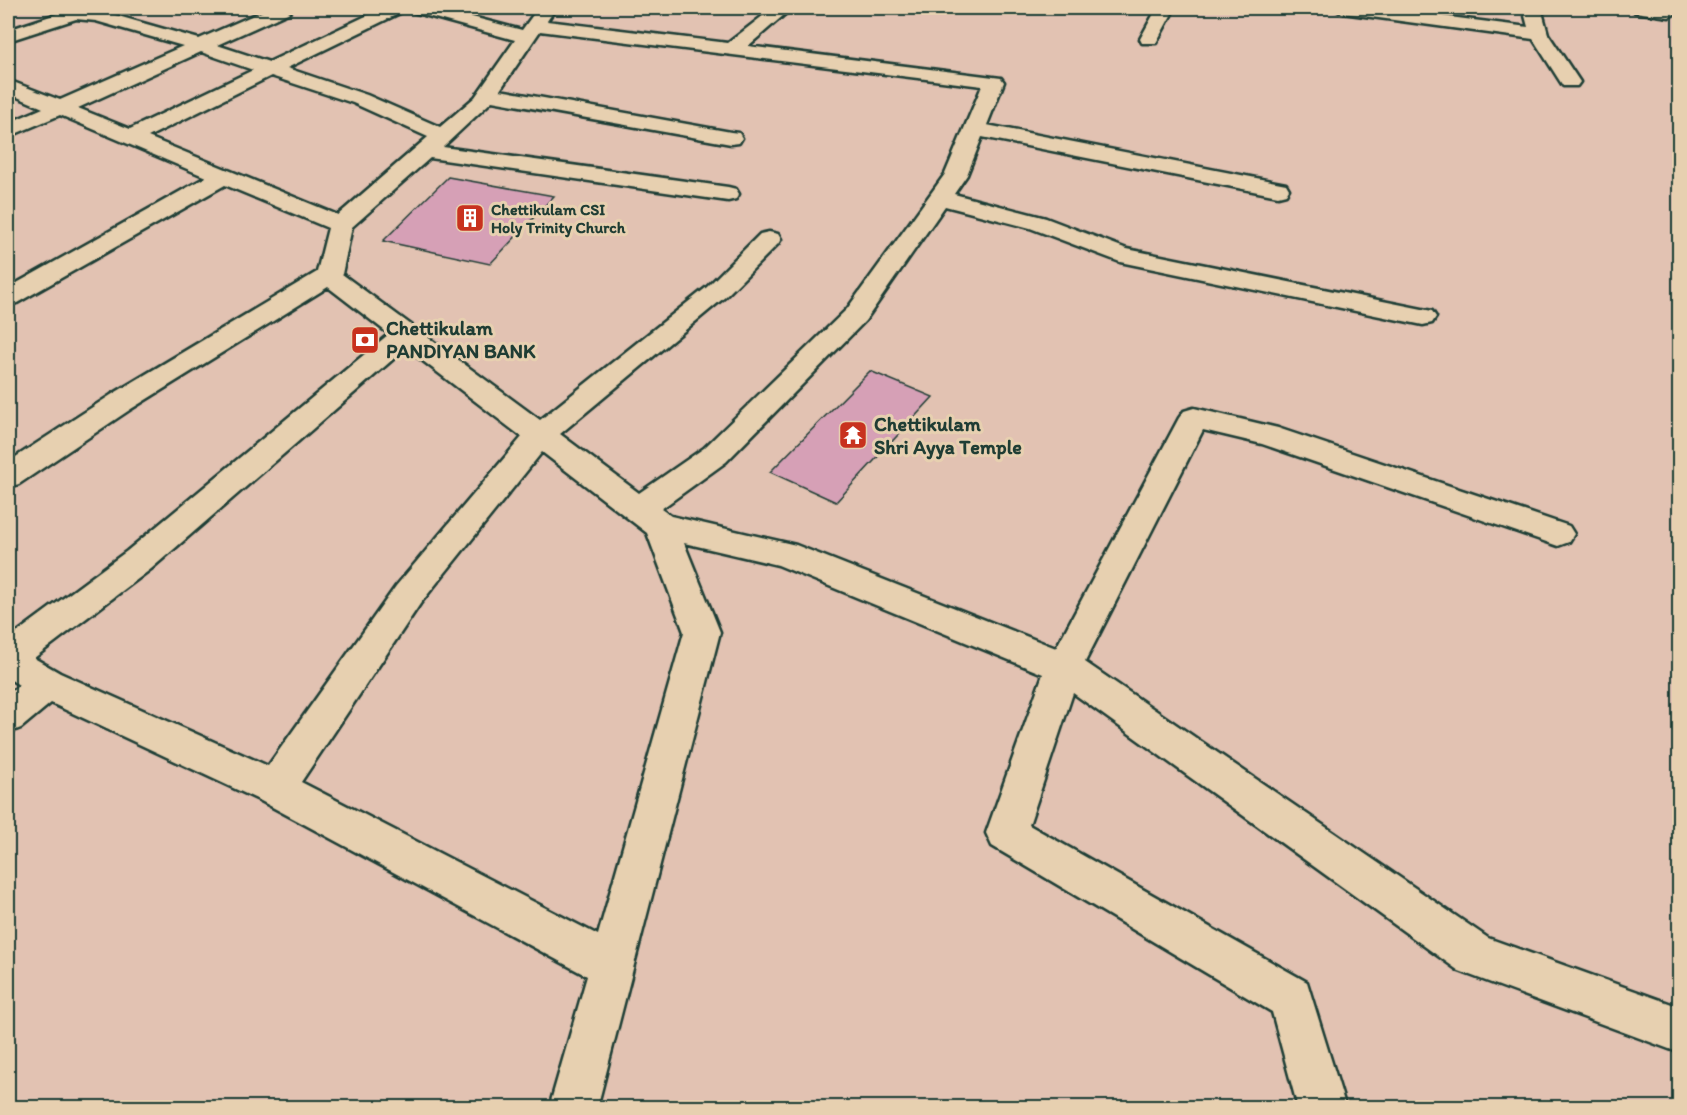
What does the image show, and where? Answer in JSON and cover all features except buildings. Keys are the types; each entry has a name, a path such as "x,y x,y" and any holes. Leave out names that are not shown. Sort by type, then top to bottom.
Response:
{"street":[{"path":"98,16 121,8"},
{"path":"8,131 284,8"},
{"path":"130,137 396,8"},
{"path":"419,8 994,82 956,175 856,315 650,517"},
{"path":"733,49 783,8"},
{"path":"1149,39 1166,8"},
{"path":"1342,8 1539,34"},
{"path":"1532,8 1539,34 1570,82"},
{"path":"1641,8 1669,12"},
{"path":"9,26 31,28 75,13 98,16 199,45 360,99 434,143 728,194"},
{"path":"8,476 121,402 329,276 341,225 488,94 536,23"},
{"path":"8,86 341,225"},
{"path":"488,94 731,138"},
{"path":"975,129 1278,189"},
{"path":"8,298 224,176"},
{"path":"940,198 1038,223 1120,255 1423,317"},
{"path":"275,788 408,595 540,435 716,292 769,239"},
{"path":"329,276 650,517 784,554 1064,667 1475,955 1680,1030"},
{"path":"406,334 139,560 8,659 47,684 275,788 611,965"},
{"path":"1322,1107 1291,998 1006,833 1064,667 1194,418 1268,435 1558,534"},
{"path":"573,1107 702,632 650,517"},
{"path":"8,717 47,684"}],"place":[{"name":"Chettikulam CSI Holy Trinity Church","path":"470,218"},
{"name":"Chettikulam PANDIYAN BANK","path":"365,340"},
{"name":"Chettikulam Shri Ayya Temple","path":"853,435"}]}
